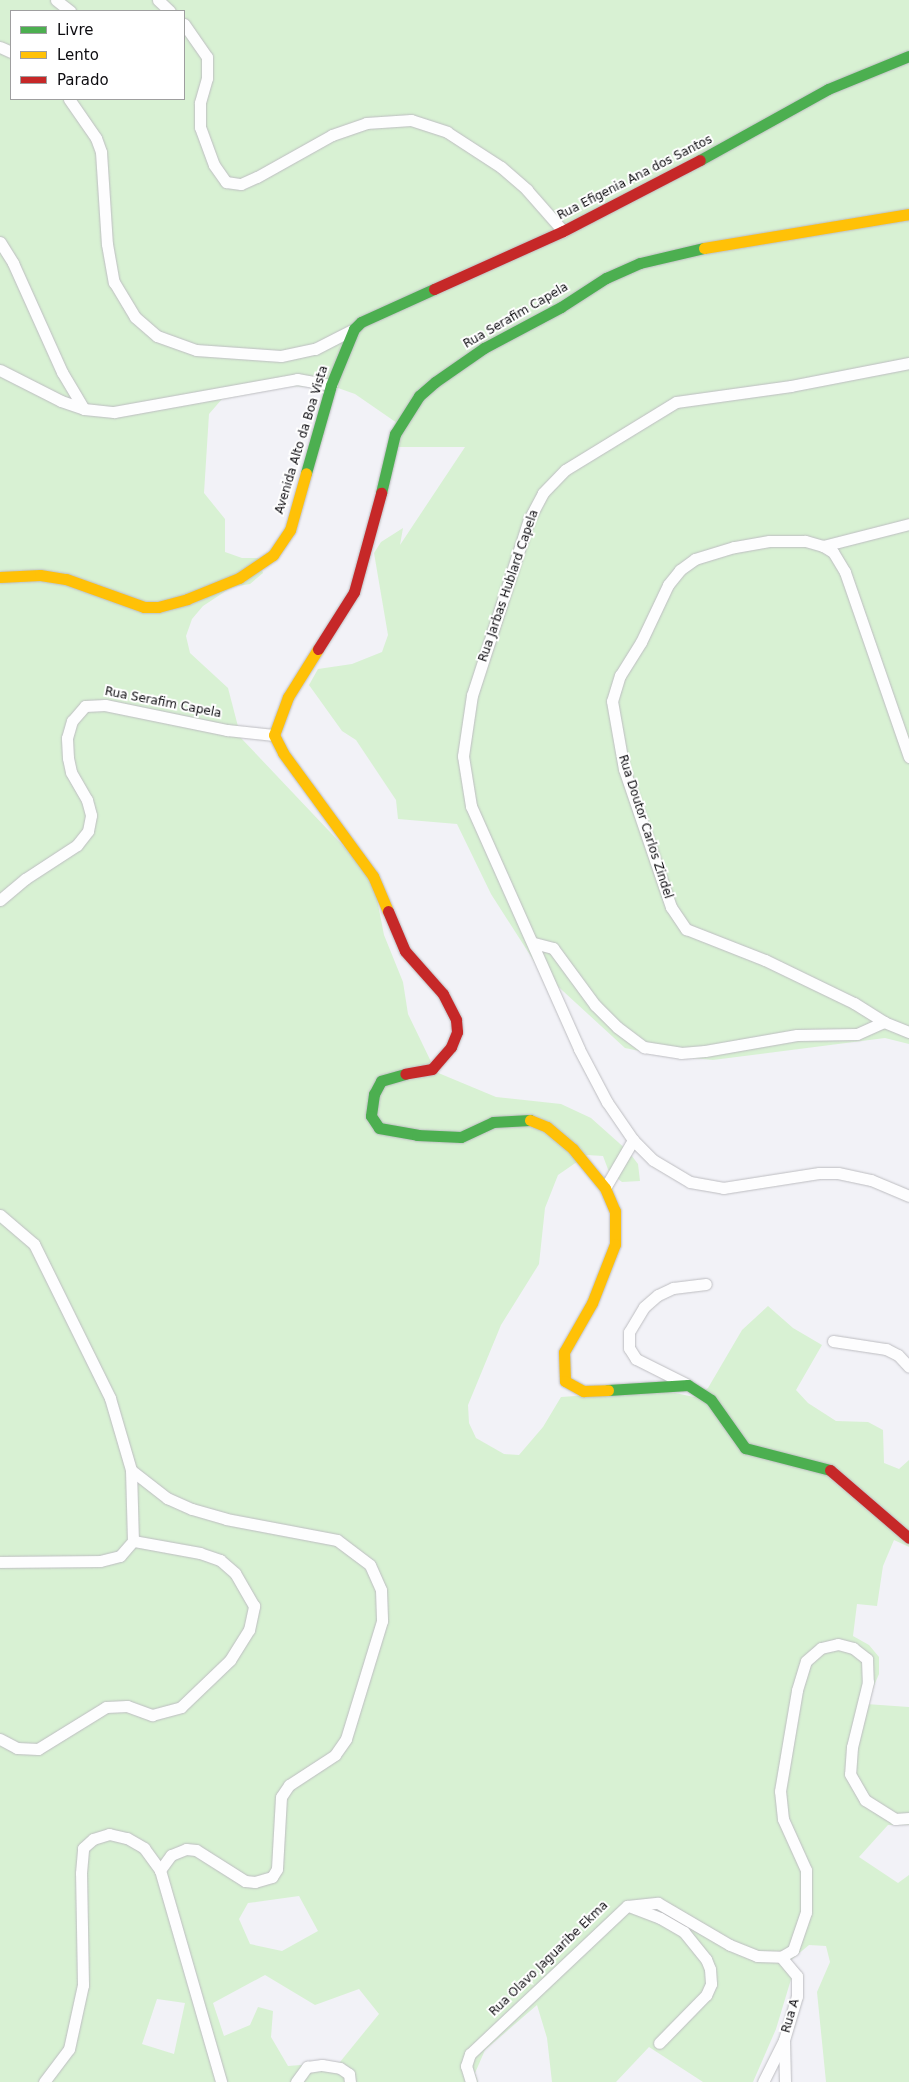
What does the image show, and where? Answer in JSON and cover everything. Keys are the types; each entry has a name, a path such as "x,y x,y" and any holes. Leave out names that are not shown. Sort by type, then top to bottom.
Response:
{"street":[{"path":"56,0 69,10"},
{"path":"158,0 169,10"},
{"path":"185,25 207,57 207,78 200,103 200,127 214,165 226,182 241,184 332,135 366,123 410,120 447,132 501,166 527,190 563,231"},
{"name":"Rua Efigenia Ana dos Santos","path":"368,317 563,231 773,122 828,89 909,56"},
{"path":"70,100 96,138 101,152 106,244 114,282 135,317 157,336 196,350 281,356 314,350 354,329"},
{"name":"Rua Serafim Capela","path":"0,900 25,879 77,846 88,832 91,816 88,800 71,772 67,738 72,721 85,706 105,705 227,730 274,735 288,697 354,592 369,545 395,434 419,396 435,382 484,348 561,307 606,278 640,263 685,251 851,226 909,214"},
{"path":"0,242 13,263 62,372 84,409"},
{"name":"Avenida Alto da Boa Vista","path":"0,577 40,575 66,579 144,607 187,599 239,578 272,555 290,530 331,385 354,329 368,317"},
{"name":"Rua Jarbas Hublard Capela","path":"909,363 792,386 676,402 566,470 543,493 529,519 472,695 463,756 472,806 517,914 534,943 579,1049 607,1102 633,1140 653,1160 690,1182 723,1188 819,1173 838,1174 871,1180 909,1196"},
{"path":"0,370 84,409 114,412 297,379 331,385"},
{"path":"824,546 909,524"},
{"name":"Rua Doutor Carlos Zindel","path":"824,546 793,540 734,547 696,559 680,570 668,585 641,642 620,675 612,701 624,769 671,907 686,929 765,960 854,1003 884,1022 909,1032"},
{"path":"824,546 832,552 852,590 909,757"},
{"path":"274,735 283,753 373,876 405,951 444,994 456,1020 457,1032 451,1046 440,1062 427,1072 399,1074 381,1081 374,1094 371,1116 379,1128 429,1137 461,1137 493,1122 530,1120 547,1127 573,1149 605,1188 615,1211 615,1244 592,1304 564,1352 564,1381 583,1391 688,1385"},
{"path":"534,943 553,948 595,1005 617,1028 644,1047 681,1053 705,1051 797,1035 857,1034 884,1022"},
{"path":"605,1188 633,1140"},
{"path":"0,1214 34,1244 110,1398 131,1470 133,1541 120,1556 100,1561 0,1562"},
{"path":"706,1284 673,1288 658,1295 644,1307 629,1332 629,1348 636,1359 688,1385 711,1400 745,1448 752,1452 828,1469 841,1476 909,1538"},
{"path":"832,1342 886,1349 898,1355 909,1367"},
{"path":"131,1470 167,1498 192,1509 226,1519 337,1540 370,1565 381,1590 382,1621 346,1739 335,1755 289,1786 281,1797 277,1869 272,1877 245,1881 196,1850 186,1848 171,1855 160,1870"},
{"path":"0,1739 17,1748 38,1749 106,1707 127,1706 152,1715 181,1707 230,1660 249,1630 254,1606 235,1573 220,1560 200,1554 133,1541"},
{"path":"781,1957 793,1950 800,1938 806,1912 806,1870 783,1819 780,1791 799,1682 806,1661 821,1648 838,1644 853,1648 867,1659 868,1682 852,1747 850,1774 865,1800 895,1818 909,1818"},
{"path":"44,2082 69,2049 83,1985 80,1873 83,1848 93,1839 109,1834 127,1838 144,1848 160,1870 221,2082"},
{"name":"Rua Olavo Jaguaribe Ekma","path":"471,2082 466,2066 470,2054 627,1906 658,1903 730,1945 757,1956 781,1957"},
{"path":"627,1906 660,1918 684,1932 706,1959 710,1969 711,1984 706,1995 659,2043"},
{"name":"Rua A","path":"781,1957 797,1976 797,1996 784,2040 785,2082"},
{"path":"763,2082 784,2040"},
{"path":"296,2082 307,2067 322,2065 340,2068 348,2074 350,2082"}],"green space":[{"path":"0,0 909,0 909,1044 885,1038 713,1060 659,1055 625,1048 539,969 491,894 457,824 398,819 396,800 356,740 342,731 309,685 318,669 352,664 382,652 388,635 374,553 381,542 403,528 400,545 465,447 393,447 397,423 355,394 338,388 290,386 222,399 209,414 204,493 225,519 225,552 242,558 258,558 263,573 250,584 232,587 203,606 192,619 186,636 190,653 228,688 241,738 365,869 374,884 384,935 403,982 408,1014 436,1072 496,1097 561,1104 591,1118 628,1151 638,1164 640,1181 622,1182 609,1172 603,1156 587,1155 558,1175 545,1208 539,1264 501,1325 468,1405 469,1423 476,1438 504,1454 519,1455 543,1427 561,1397 661,1390 694,1397 708,1388 742,1330 768,1306 793,1328 822,1345 796,1390 808,1403 836,1421 868,1422 883,1430 884,1463 899,1469 909,1460 909,1547 894,1540 883,1566 877,1606 857,1604 853,1636 869,1645 879,1657 879,1674 866,1704 909,1707 909,1825 888,1825 859,1857 898,1883 909,1875 909,2082 826,2082 817,1992 830,1962 826,1946 809,1945 785,1965 792,1976 776,2029 753,2082 703,2082 649,2047 616,2082 552,2082 547,2038 537,2005 485,2050 475,2073 478,2082 0,2082","holes":["299,1896 318,1931 282,1951 250,1944 239,1919 248,1903","265,1975 315,2005 359,1989 379,2014 340,2062 288,2066 271,2037 273,2011 258,2007 250,2025 224,2036 213,2003","157,1999 185,2003 174,2054 142,2044"]}],"traffic: fast":[{"path":"700,160 828,89 909,56"},
{"path":"381,493 395,434 419,396 435,382 484,348 561,307 606,278 640,263 704,248"},
{"path":"306,473 331,385 354,329 361,322 434,289"},
{"path":"405,1074 381,1081 374,1094 371,1116 379,1128 417,1135 461,1137 493,1122 530,1120"},
{"path":"608,1390 688,1385 711,1400 745,1448 830,1470"}],"traffic: slow":[{"path":"704,248 909,214"},
{"path":"0,577 40,575 66,579 144,607 158,607 187,599 239,578 273,555 290,530 306,473"},
{"path":"318,649 288,697 274,735 283,753 373,876 388,911"},
{"path":"530,1120 547,1127 573,1149 605,1188 615,1211 615,1244 592,1303 564,1352 565,1381 583,1391 608,1390"}],"traffic: jam":[{"path":"434,289 563,231 700,160"},
{"path":"318,649 354,592 381,493"},
{"path":"388,911 405,951 443,994 456,1020 457,1032 451,1047 432,1069 405,1074"},
{"path":"830,1470 909,1538"}]}
